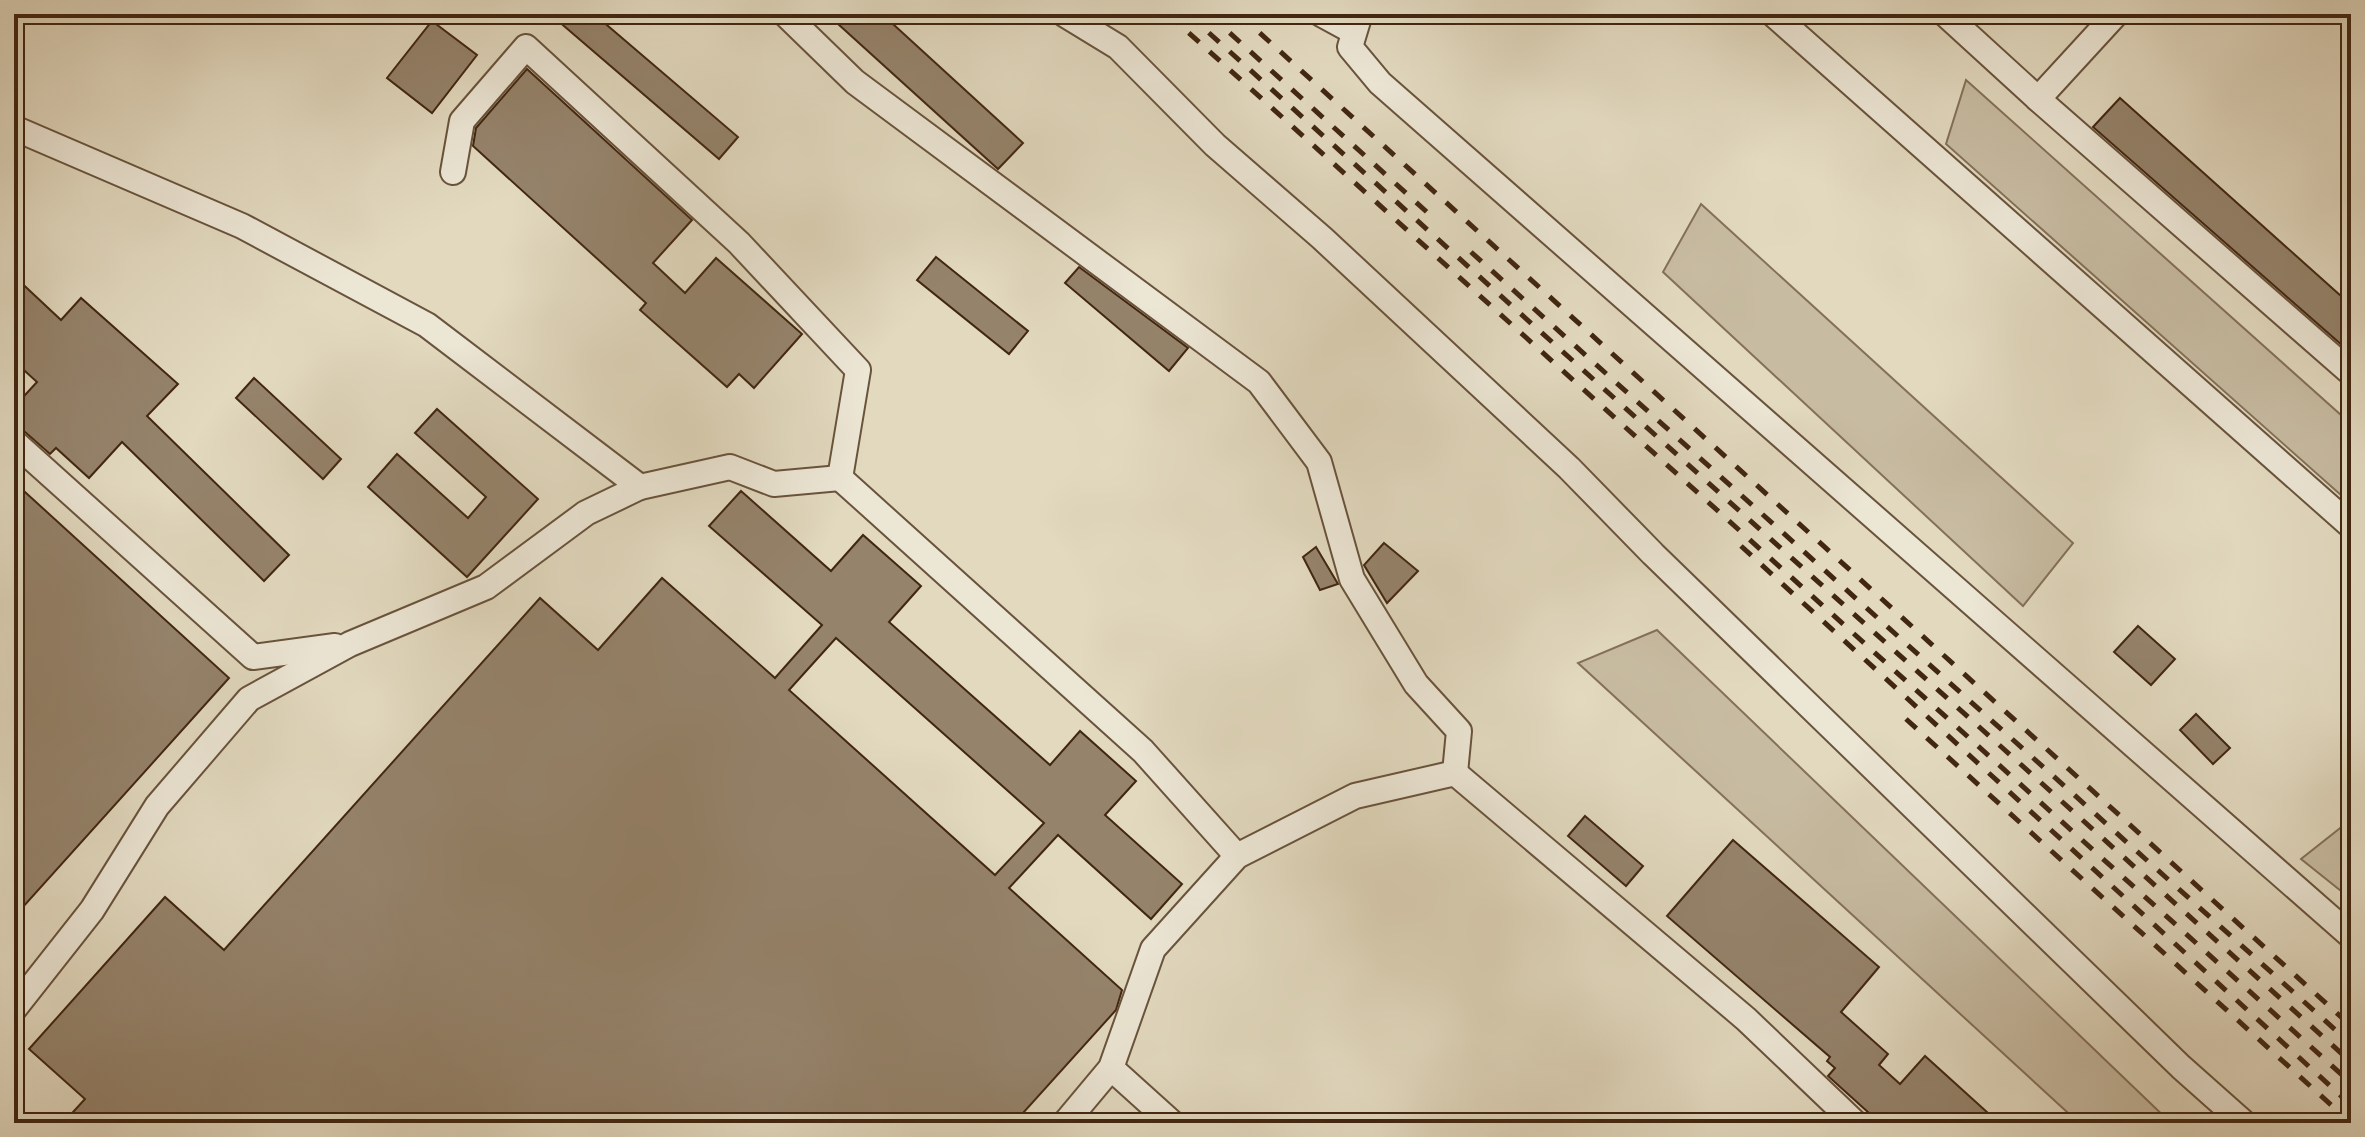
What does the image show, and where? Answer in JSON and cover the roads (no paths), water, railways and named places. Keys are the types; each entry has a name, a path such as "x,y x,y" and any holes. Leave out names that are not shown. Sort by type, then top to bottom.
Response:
{"lane":[{"path":"785,14 855,82 1259,382 1319,462 1352,579 1416,684 1459,731 1455,773"},
{"path":"1064,14 1118,47 1215,145 1322,238 1569,468 1664,565 2181,1067 2244,1123"},
{"path":"1321,14 1357,23 1350,47 1380,83 2351,936"},
{"path":"1773,14 2351,526"},
{"path":"1945,14 2351,373"},
{"path":"2038,99 2116,14"},
{"path":"453,172 462,121 526,47 739,243 858,370 840,478"},
{"path":"14,128 242,226 427,325 640,487"},
{"path":"14,442 253,657 350,644"},
{"path":"14,1009 92,910 157,806 249,699 350,644 486,587 586,513 640,487 730,467 774,484 840,478 1143,751 1237,856"},
{"path":"1065,1123 1111,1068 1153,949 1237,856 1355,796 1455,773"},
{"path":"1455,773 1746,1019 1855,1123"},
{"path":"1111,1068 1172,1123"}],"railway":[{"path":"1168,14 2351,1083"},
{"path":"1188,14 2351,1062"},
{"path":"1209,14 1429,214"},
{"path":"1239,14 2351,1026"},
{"path":"1471,252 2351,1044"},
{"path":"1741,546 2351,1105"},
{"path":"1906,719 2351,1123"}]}
